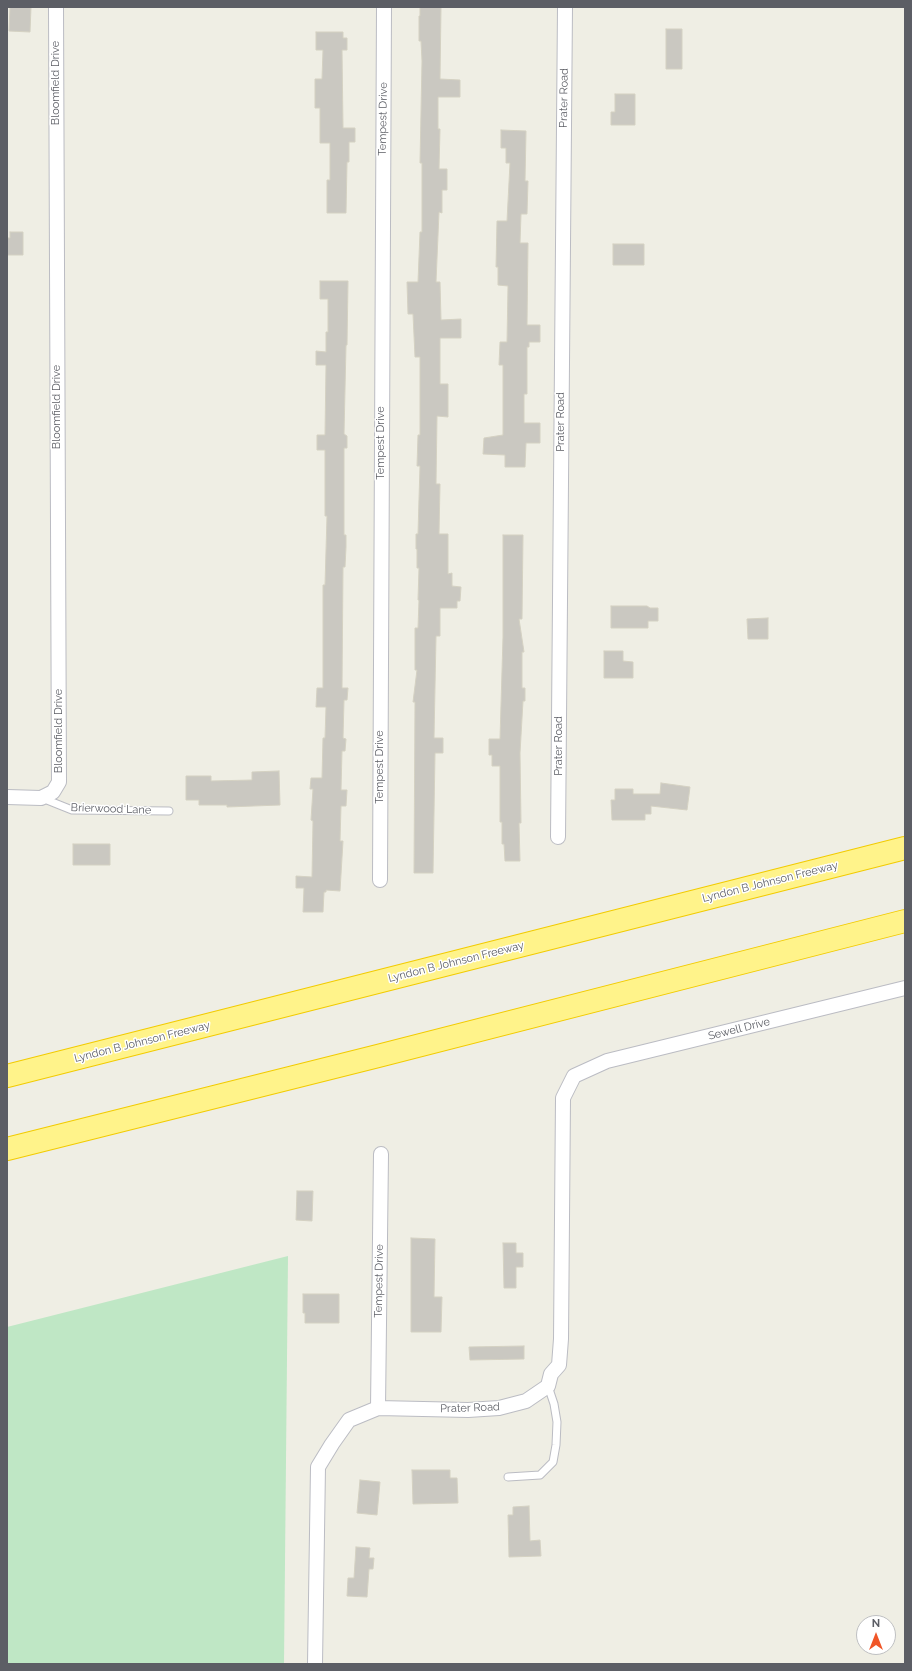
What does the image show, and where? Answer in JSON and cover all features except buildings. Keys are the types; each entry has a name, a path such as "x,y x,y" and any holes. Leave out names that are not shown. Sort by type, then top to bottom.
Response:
{"highway":[{"path":"649,912 905,832"},
{"name":"Lyndon B Johnson Freeway","path":"7,1076 905,848"},
{"path":"7,1149 905,921"}],"street":[{"name":"Bloomfield Drive","path":"41,798 53,792 59,782 56,7"},
{"name":"Tempest Drive","path":"380,880 382,150 384,7"},
{"name":"Prater Road","path":"558,837 565,7"},
{"name":"Brierwood Lane","path":"7,797 41,798"},
{"name":"Sewell Drive","path":"574,1076 607,1061 905,988"},
{"name":"Prater Road","path":"315,1664 318,1467 349,1420 378,1408 468,1410 499,1408 526,1401 548,1386 552,1374 559,1366 561,1339 563,1098 574,1076"},
{"name":"Tempest Drive","path":"378,1408 381,1154"}],"lane":[{"name":"Brierwood Lane","path":"41,798 72,810 169,811"},
{"path":"508,1477 540,1475 553,1462 556,1445 557,1422 554,1404 548,1386"}],"green space":[{"path":"288,1256 284,1664 7,1664 7,1327"}]}
